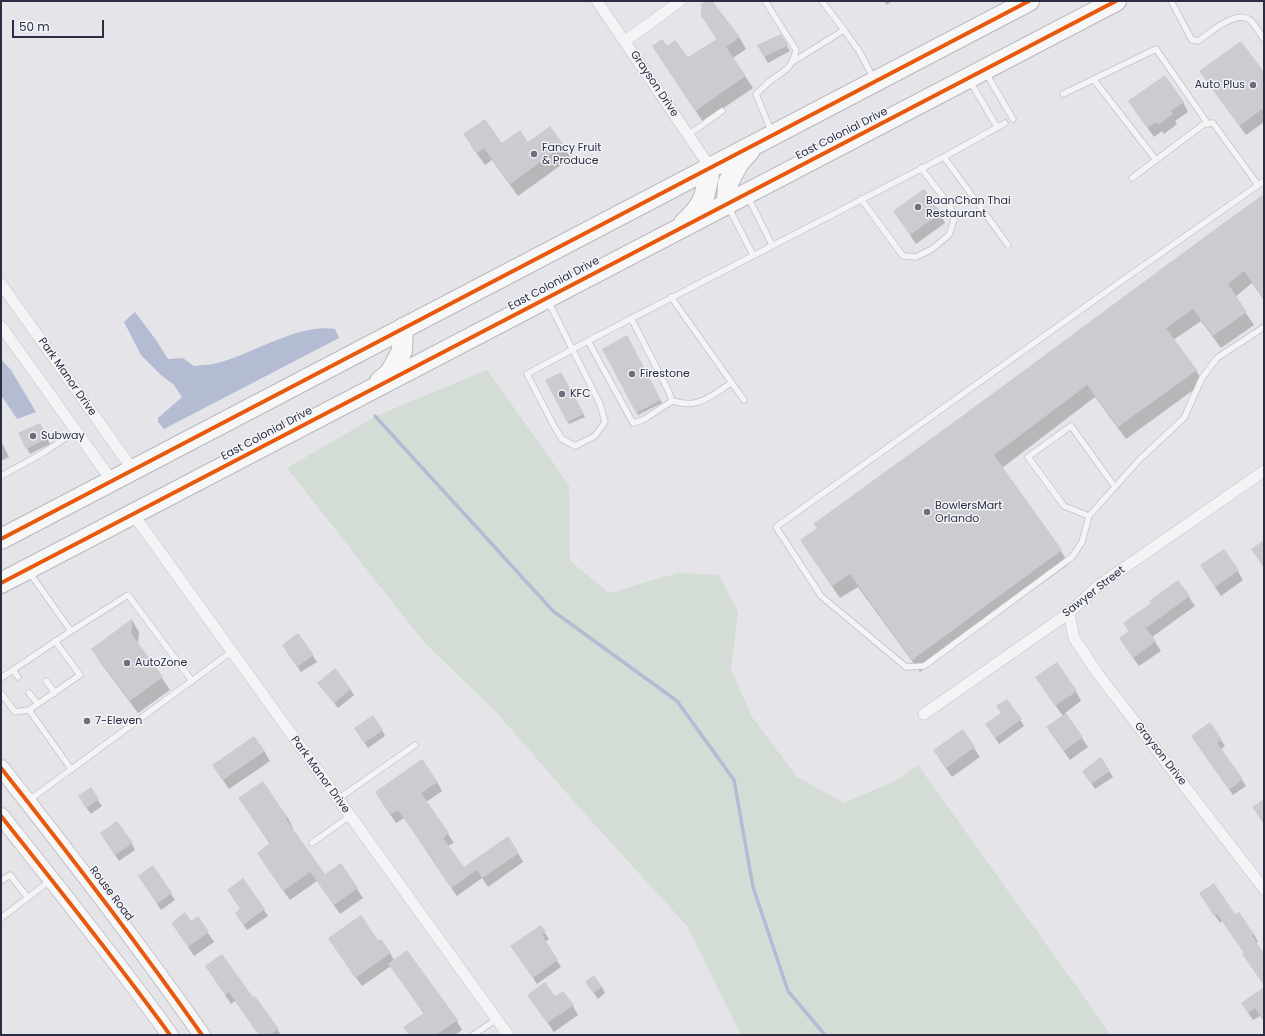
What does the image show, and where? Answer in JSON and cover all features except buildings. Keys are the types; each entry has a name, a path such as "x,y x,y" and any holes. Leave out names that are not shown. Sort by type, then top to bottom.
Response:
{"highway":[{"path":"1,539 1029,1"},
{"name":"East Colonial Drive","path":"1,583 977,75 1116,1"},
{"path":"727,204 728,183 738,164 764,139"},
{"path":"676,231 695,213 706,194 710,167"},
{"path":"370,390 390,373 402,351 403,328"}],"street":[{"name":"Grayson Drive","path":"597,1 710,167"},
{"path":"625,41 680,1"},
{"name":"Park Manor Drive","path":"1,284 133,470"},
{"path":"1,326 112,481"},
{"name":"Sawyer Street","path":"924,714 1069,613 1098,586 1264,471"},
{"name":"Park Manor Drive","path":"133,514 508,1035"},
{"name":"Grayson Drive","path":"1069,613 1074,638 1098,674 1260,876 1264,889"},
{"name":"Rouse Road","path":"1,768 113,912 202,1035"},
{"path":"1,816 126,976 170,1035"}],"lane":[{"path":"765,1 796,50 794,61"},
{"path":"822,1 859,51 875,82"},
{"path":"1171,1 1192,40 1194,41 1198,41 1231,19 1242,17 1250,20 1264,39"},
{"path":"764,139 756,94 769,81 788,69 794,61 844,30"},
{"path":"1064,94 1156,50 1208,124"},
{"path":"977,75 1012,119"},
{"path":"977,75 997,127"},
{"path":"1094,80 1156,160"},
{"path":"688,135 722,111"},
{"path":"546,298 572,349 600,404 605,422 595,436 575,446 562,439 527,374 572,349 671,297 944,157 1005,123"},
{"path":"1132,178 1204,124 1213,123 1258,185"},
{"path":"944,157 1008,245"},
{"path":"861,199 903,256 916,257 932,249 949,235 954,220 950,206 921,168"},
{"path":"1264,181 776,527 822,596 906,667 924,666 1072,557 1082,542 1089,516 1139,460 1184,418 1202,378 1218,358 1264,327"},
{"path":"746,194 772,245"},
{"path":"727,204 753,255"},
{"path":"671,297 744,400"},
{"path":"631,318 669,392 672,401"},
{"path":"588,341 633,423 643,420 672,401 683,403 697,402 713,395 732,383"},
{"path":"1089,516 1064,506 1028,457 1071,426 1115,487"},
{"path":"1,476 43,453 76,431"},
{"path":"27,569 71,630"},
{"path":"1,678 71,630 128,595 192,680"},
{"path":"1,693 15,712 29,710 80,675 55,641"},
{"path":"27,801 231,652"},
{"path":"30,658 34,664"},
{"path":"13,670 18,677"},
{"path":"46,681 54,693"},
{"path":"29,693 38,704"},
{"path":"29,710 71,769"},
{"path":"338,799 415,745"},
{"path":"312,844 350,816"},
{"path":"1,882 10,875 28,898"},
{"path":"1,918 51,880"},
{"path":"473,1035 497,1019"}],"shaded area":[{"path":"487,370 569,485 570,561 609,593 678,573 719,575 738,612 731,669 752,717 797,777 844,803 897,780 918,765 1111,1035 741,1035 687,926 585,814 497,713 423,641 287,468 376,416"}],"water":[{"path":"135,312 168,359 183,358 194,366 209,365 237,357 279,339 308,330 322,328 335,329 339,338 164,429 158,422 158,418 182,397 174,385 161,375 141,355 124,322"},
{"path":"1,359 11,370 36,412 17,419 1,395"}],"waterway":[{"path":"375,416 553,611 677,701 734,780 753,887 788,991 825,1035"}],"cycle path":[{"path":"1,539 1029,1"},
{"path":"1,583 1116,1"},
{"path":"1,768 103,900 202,1035"},
{"path":"1,816 108,952 170,1035"}],"place":[{"name":"Auto Plus","path":"1253,85"},
{"name":"Fancy Fruit & Produce","path":"534,154"},
{"name":"BaanChan Thai Restaurant","path":"918,207"},
{"name":"Firestone","path":"632,374"},
{"name":"KFC","path":"562,394"},
{"name":"Subway","path":"33,436"},
{"name":"BowlersMart Orlando","path":"927,512"},
{"name":"AutoZone","path":"127,663"},
{"name":"7-Eleven","path":"87,721"}]}
